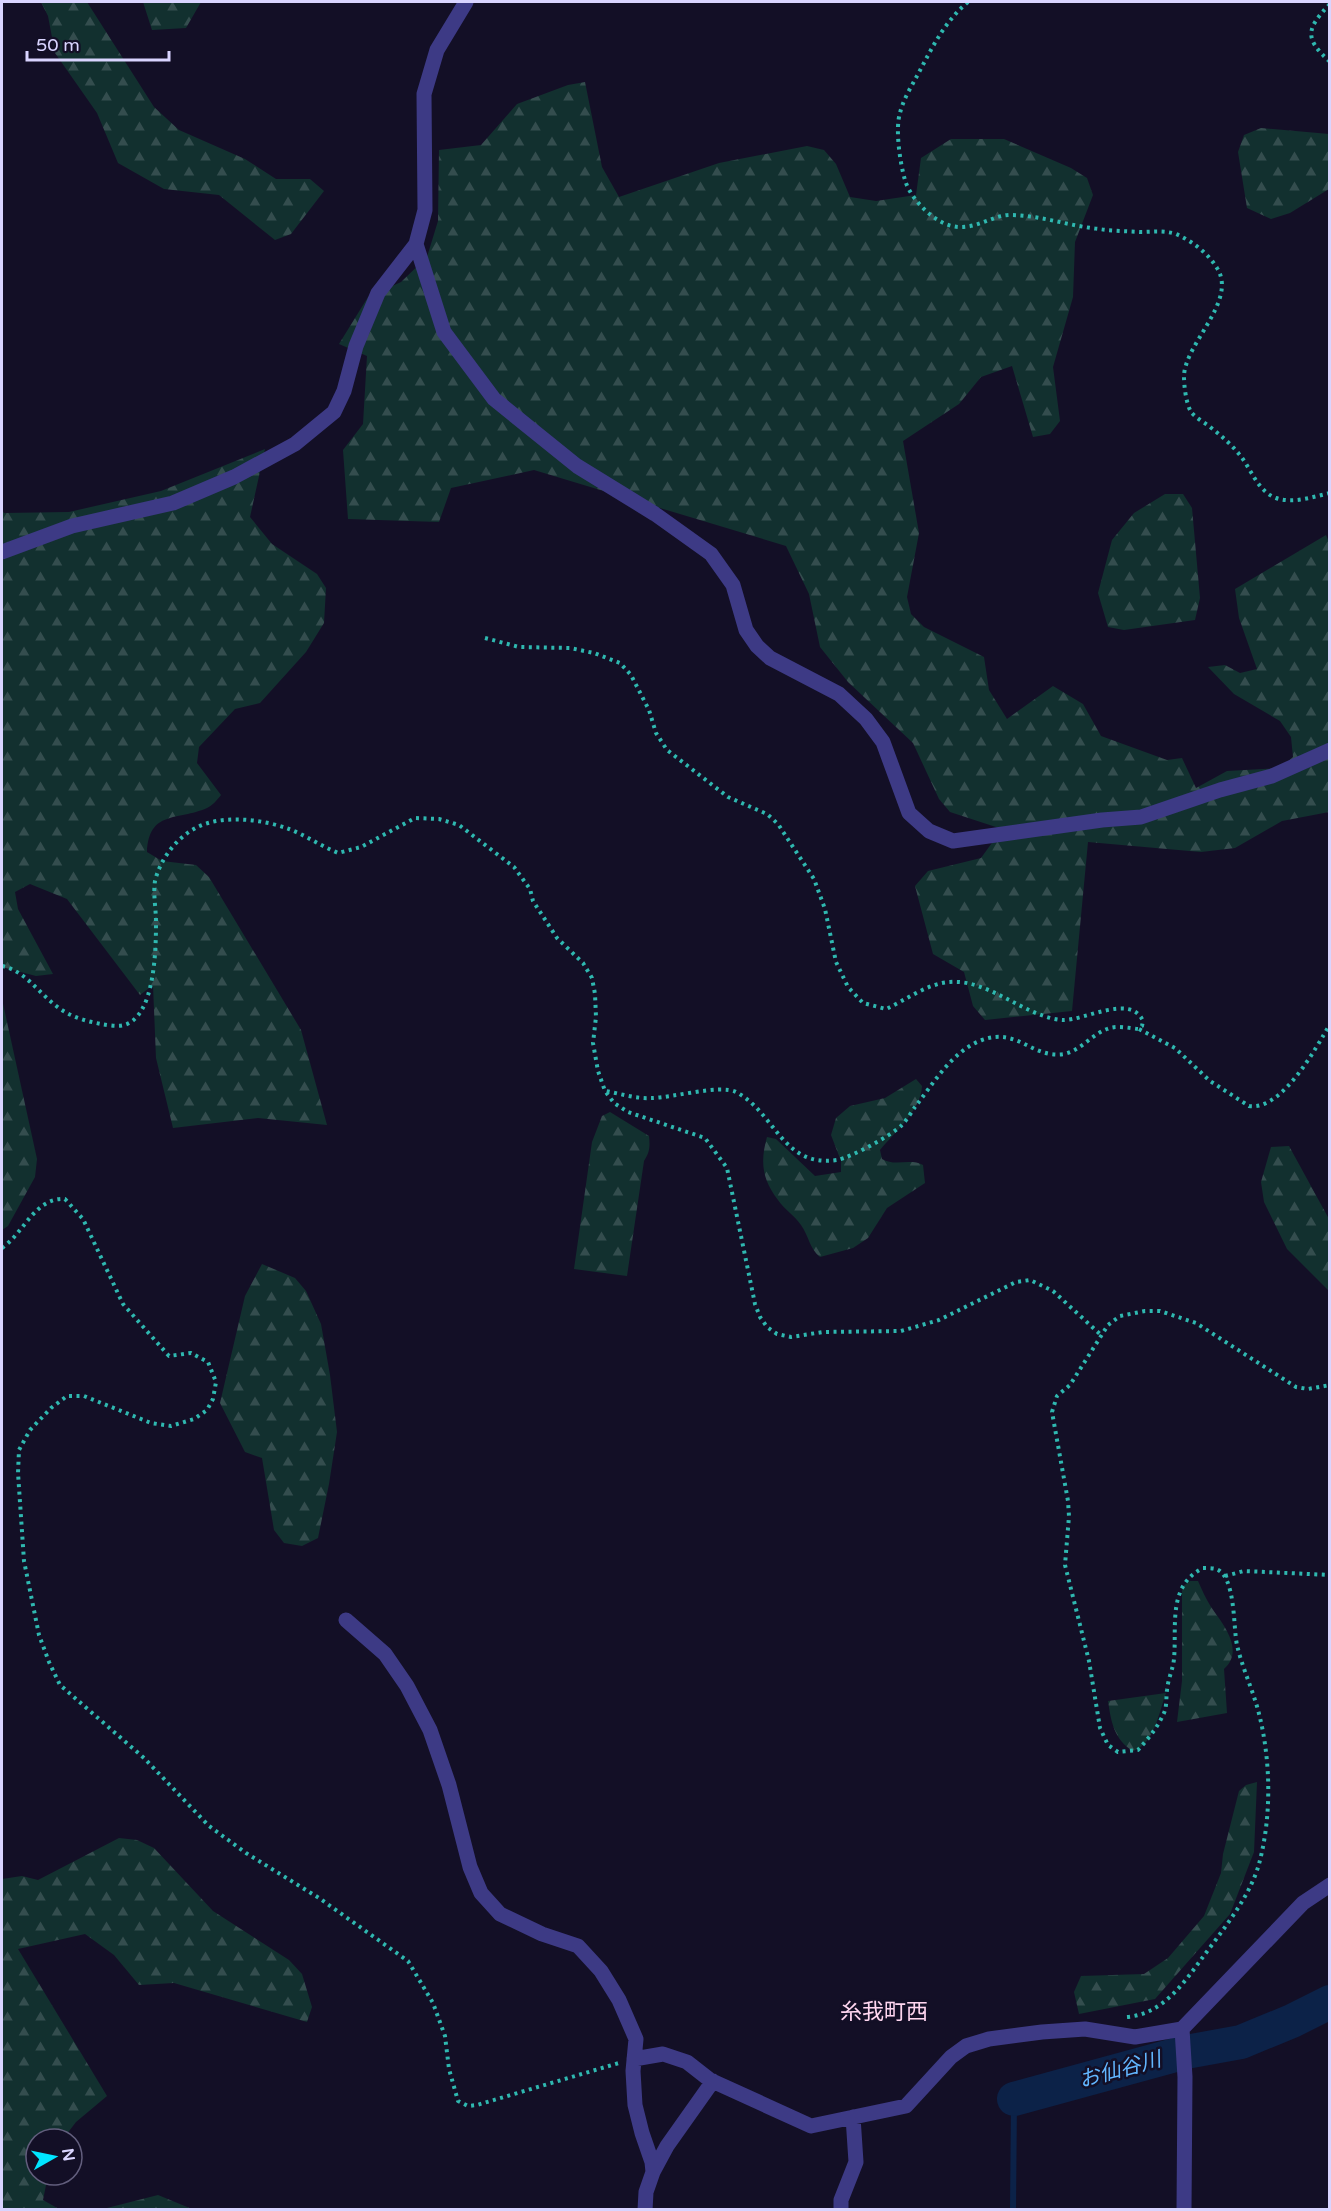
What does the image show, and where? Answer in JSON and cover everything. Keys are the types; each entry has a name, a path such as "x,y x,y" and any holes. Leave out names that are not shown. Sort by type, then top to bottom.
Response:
{"street":[{"path":"2,552 72,526 173,503 234,477 296,444 334,412 344,391 356,345 378,293 416,244 425,210 424,94 437,50 466,2"},
{"path":"416,244 444,332 494,399 577,466 655,514 711,554 733,585 746,630 758,646 770,658 839,694 866,719 883,742 909,813 929,831 952,841 1102,820 1141,817 1220,790 1272,777 1329,750"},
{"path":"346,1620 385,1654 407,1686 430,1730 449,1785 470,1867 481,1893 500,1914 542,1934 578,1946 601,1971 618,2000 636,2039 633,2071 635,2105 653,2172"},
{"path":"634,2059 663,2054 687,2062 713,2081 811,2126 906,2106 951,2057 966,2046 989,2039 1085,2029 1135,2037 1182,2029 1303,1903 1329,1885"},
{"path":"1182,2029 1185,2077 1184,2210"},
{"path":"645,2210 646,2192 653,2172 667,2146 713,2081"},
{"path":"841,2210 841,2200 855,2162 853,2117"}],"path":[{"path":"968,2 956,12 941,31 900,111 897,127 905,181 916,200 932,216 951,226 981,224 1006,215 1026,216 1097,229 1164,231 1178,235 1196,246 1210,258 1220,272 1221,295 1213,316 1188,358 1184,376 1191,411 1227,440 1240,455 1261,488 1275,498 1293,501 1329,493"},
{"path":"1329,4 1313,22 1310,33 1312,44 1329,62"},
{"path":"485,638 519,647 570,648 594,653 620,663 631,675 644,698 656,733 667,750 728,797 766,814 778,824 814,879 825,909 836,962 848,987 863,1003 886,1009 932,986 949,982 966,983 1050,1018 1066,1020 1118,1008 1131,1009 1141,1016 1143,1021 1142,1026 1138,1029"},
{"path":"2,966 14,968 68,1014 92,1023 124,1025 138,1017 147,1000 154,951 155,883 158,873 172,846 190,832 207,823 256,821 289,829 338,853 361,847 415,818 439,819 459,825 514,867 530,889 533,901 557,938 583,963 592,978 596,1017 593,1043 598,1071 605,1091 614,1103 628,1112 705,1138 717,1153 726,1168 731,1186 755,1304 767,1327 777,1334 791,1337 833,1332 901,1331 939,1320 998,1289 1016,1282 1030,1280 1053,1292 1101,1335"},
{"path":"605,1091 648,1098 677,1096 708,1090 734,1091 752,1102 784,1142 795,1152 810,1159 838,1160 867,1148 901,1126 951,1063 967,1048 982,1040 998,1037 1015,1038 1052,1056 1070,1053 1107,1029 1138,1029 1175,1048 1210,1081 1249,1106 1256,1107 1270,1102 1292,1080 1314,1051 1329,1024"},
{"path":"2,1248 13,1240 37,1209 55,1198 65,1199 83,1219 123,1304 169,1356 191,1353 208,1362 216,1382 213,1399 207,1410 194,1419 171,1426 151,1423 84,1396 67,1396 51,1408 30,1430 18,1450 24,1561 39,1635 60,1685 144,1758 209,1826 246,1853 319,1898 408,1961 433,2003 445,2036 449,2069 458,2101 468,2106 477,2105 634,2059"},
{"path":"1118,2018 1135,2017 1156,2010 1171,1996 1232,1916 1251,1885 1259,1864 1267,1825 1266,1744 1258,1709 1238,1647 1233,1626 1233,1599 1225,1576 1216,1569 1203,1568 1189,1577 1180,1589 1176,1603 1174,1662 1167,1688 1165,1710 1159,1724 1138,1750 1118,1752 1108,1745 1100,1728 1089,1661 1065,1565 1068,1501 1052,1412 1057,1396 1070,1385 1108,1325 1120,1317 1146,1311 1160,1311 1196,1323 1296,1387 1308,1389 1329,1385"},
{"path":"1225,1576 1244,1571 1329,1575"}],"green space":[{"path":"41,2 87,2 154,107 179,130 245,159 276,179 310,179 324,191 291,234 275,240 219,195 164,189 118,163 97,113 55,53 48,16"},
{"path":"143,2 201,2 186,28 152,30"},
{"path":"585,82 602,167 619,197 719,163 807,146 824,150 836,164 850,197 876,201 916,195 921,158 951,139 1004,139 1071,168 1087,178 1093,195 1075,242 1073,297 1053,367 1060,421 1050,434 1033,437 1012,366 981,377 959,404 903,441 919,533 907,597 911,614 924,627 984,657 989,690 1007,719 1053,686 1083,704 1101,736 1167,760 1182,758 1196,788 1227,771 1280,768 1293,757 1291,737 1280,721 1234,694 1208,667 1225,665 1240,673 1257,669 1239,618 1235,589 1326,535 1330,544 1329,812 1282,821 1235,848 1201,852 1088,842 1072,1011 985,1020 973,1006 964,972 933,954 915,886 928,871 981,858 1002,829 950,812 939,799 913,743 848,682 820,647 809,594 786,546 534,470 451,488 439,522 348,519 343,450 363,424 367,356 339,344 368,297 401,282 427,257 438,221 439,150 481,145 517,104 568,85"},
{"path":"1261,128 1329,134 1329,189 1290,213 1271,219 1247,208 1238,152 1244,135"},
{"path":"265,449 250,517 272,544 317,574 326,588 324,623 306,652 260,703 235,709 199,747 197,763 221,795 207,808 159,823 153,829 147,852 162,861 196,865 209,877 301,1030 327,1125 258,1118 173,1128 156,1058 153,985 140,995 67,899 30,884 15,892 18,909 53,974 36,976 2,967 2,510 4,513 69,512 161,491"},
{"path":"1165,494 1183,494 1192,508 1200,598 1195,620 1124,630 1108,627 1098,593 1112,540 1134,513"},
{"path":"2,999 37,1159 35,1177 8,1226 2,1230"},
{"path":"916,1079 922,1086 917,1104 880,1150 882,1159 887,1161 913,1162 923,1165 925,1183 887,1208 868,1238 853,1248 820,1257 801,1225 780,1203 769,1185 763,1162 767,1137 776,1139 815,1176 841,1172 841,1161 831,1135 836,1118 850,1106 885,1098"},
{"path":"610,1112 649,1136 649,1149 644,1161 627,1276 574,1269 592,1142 602,1116"},
{"path":"1289,1146 1329,1219 1329,1291 1287,1249 1264,1202 1261,1182 1271,1147"},
{"path":"262,1264 295,1278 306,1291 321,1324 330,1375 337,1432 329,1484 318,1538 302,1546 284,1543 274,1530 262,1458 245,1452 220,1403 245,1296"},
{"path":"1190,1581 1198,1581 1209,1604 1230,1637 1233,1654 1224,1669 1227,1713 1177,1722 1182,1681 1182,1587"},
{"path":"1166,1693 1151,1735 1140,1748 1133,1751 1118,1736 1112,1723 1108,1701"},
{"path":"1257,1782 1254,1852 1230,1914 1155,1999 1079,2014 1074,1992 1081,1976 1144,1974 1168,1958 1204,1916 1221,1873 1223,1854 1239,1791 1246,1785"},
{"path":"119,1838 137,1840 154,1848 213,1911 289,1960 302,1974 312,2007 307,2022 174,1983 139,1985 114,1955 85,1934 18,1949 107,2096 72,2127 24,2127 24,2187 46,2187 43,2200 59,2209 2,2209 2,1879 22,1876 38,1880"},
{"path":"158,2195 192,2209 103,2209"}],"waterway":[{"name":"お仙谷川","path":"1014,2099 1186,2052 1241,2042 1330,2002"},
{"name":"お仙谷川","path":"1013,2210 1014,2099"}],"district":[{"name":"糸我町西","path":"884,2012"}]}
